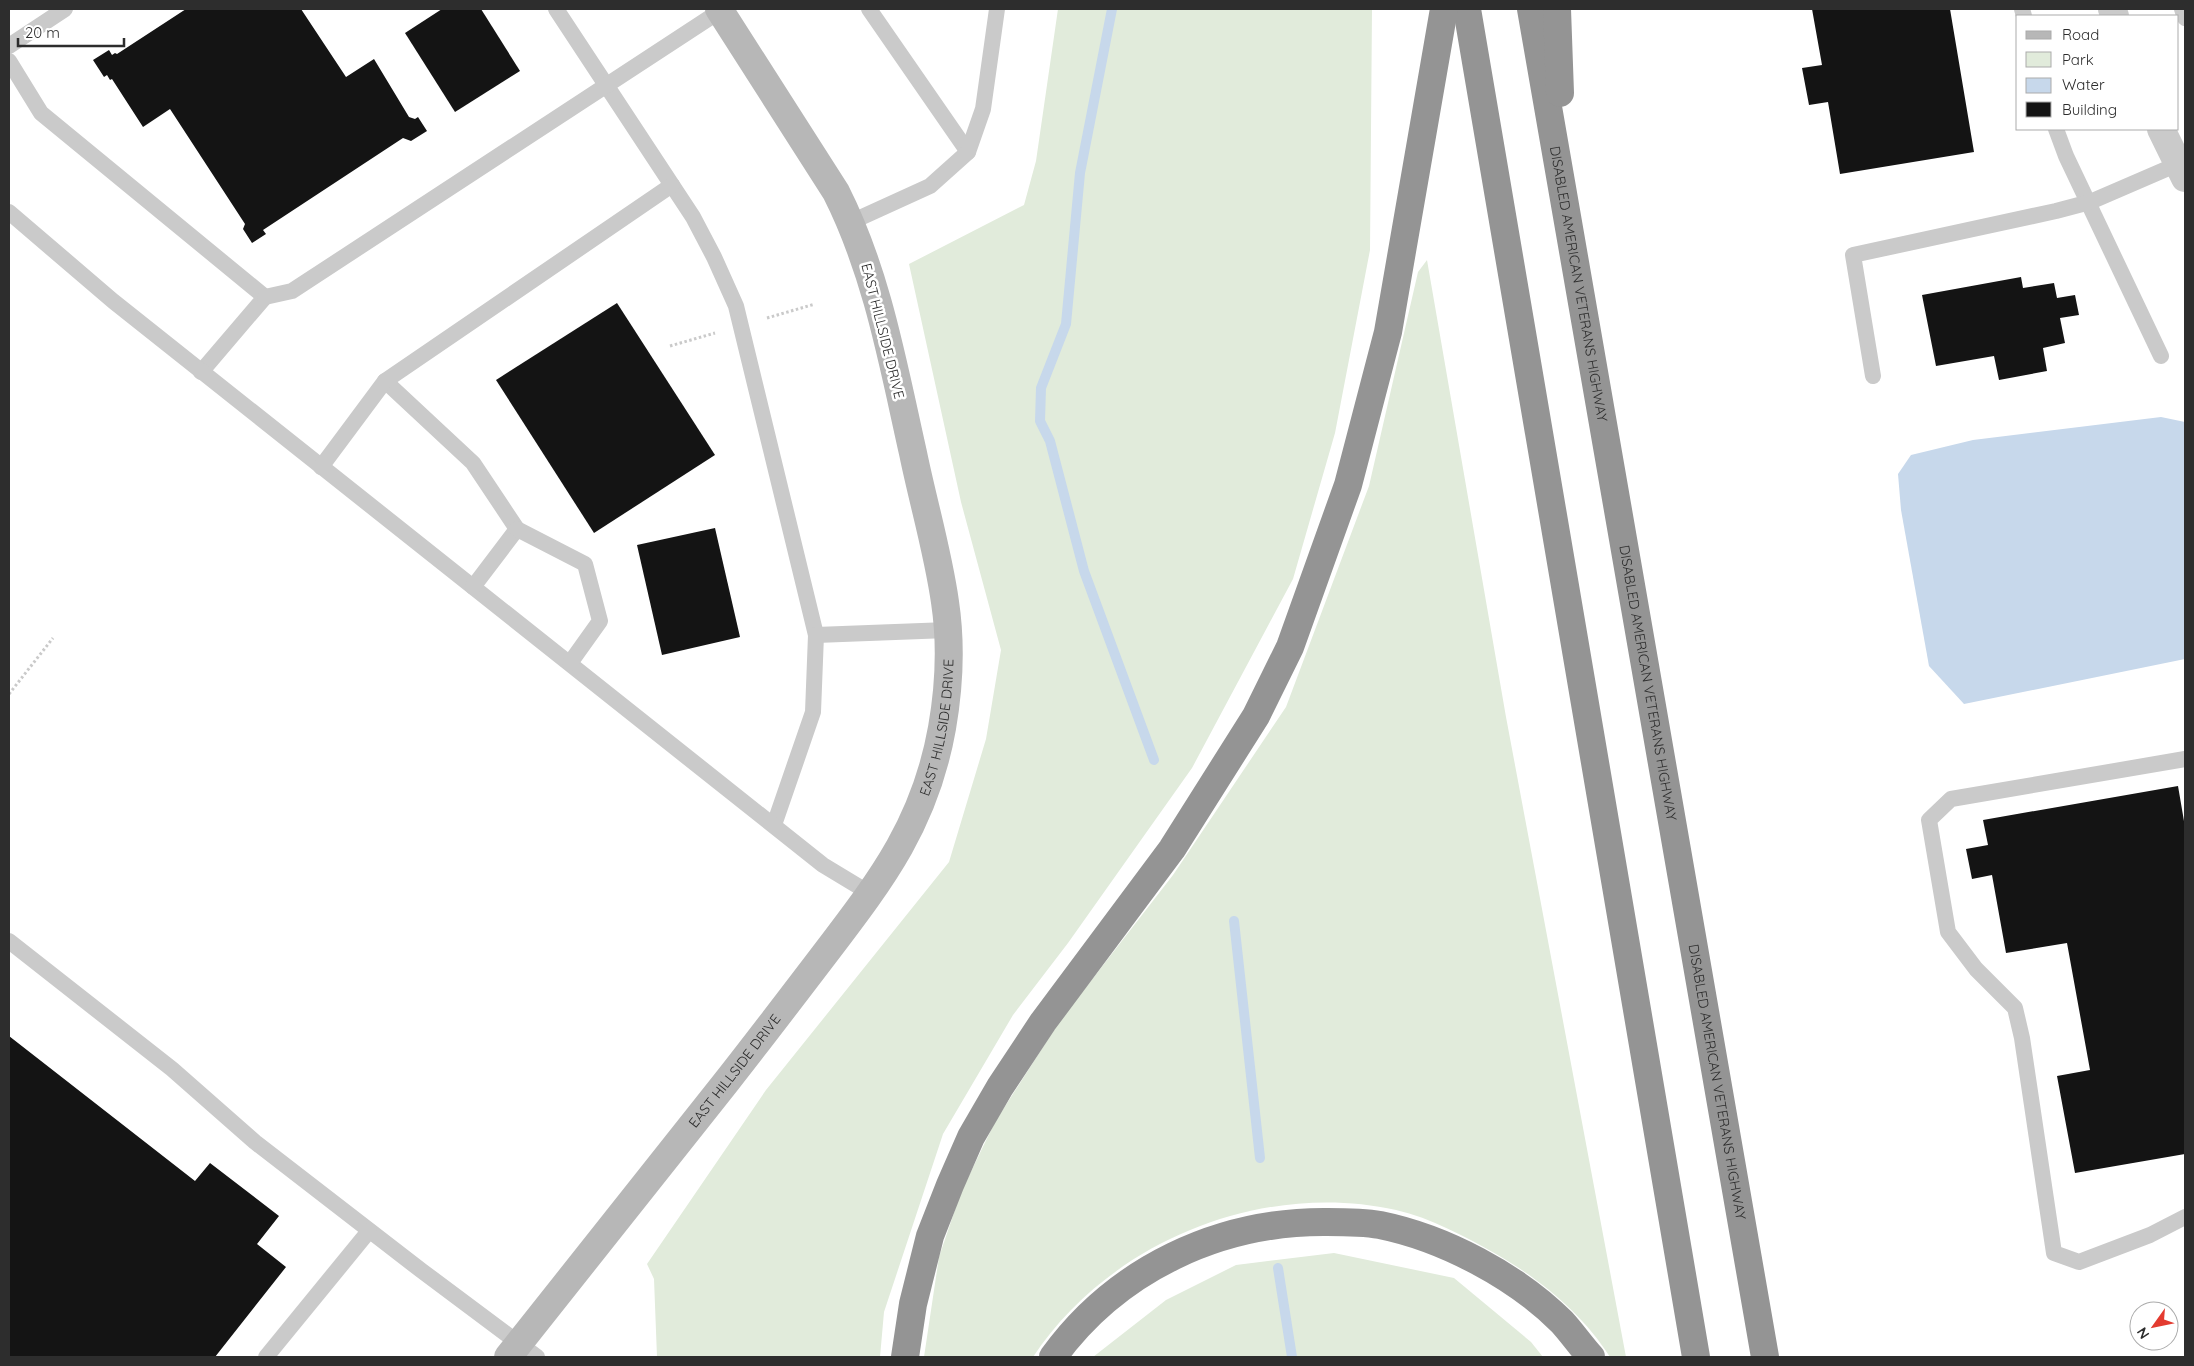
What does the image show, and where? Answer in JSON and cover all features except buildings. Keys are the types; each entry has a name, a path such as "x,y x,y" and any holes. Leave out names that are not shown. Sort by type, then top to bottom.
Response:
{"highway":[{"path":"905,1357 912,1304 930,1236 971,1137 1000,1087 1043,1022 1172,849 1256,716 1290,647 1348,485 1388,332 1444,9"},
{"path":"1467,9 1696,1357"},
{"name":"DISABLED AMERICAN VETERANS HIGHWAY","path":"1531,9 1765,1357"},
{"path":"1557,9 1563,192"},
{"path":"1054,1357 1069,1336 1113,1292 1155,1264 1203,1243 1248,1230 1296,1222 1379,1225 1415,1234 1452,1249 1525,1290 1562,1322 1591,1357"}],"street":[{"name":"EAST HILLSIDE DRIVE","path":"522,1353 871,894 897,854 927,788 942,726 948,657 945,601 897,380 868,265 851,222 836,192 719,10"},
{"path":"2161,130 2182,171"}],"lane":[{"path":"9,46 65,9"},
{"path":"556,9 693,217 714,257 736,306 816,635 813,712 774,825"},
{"path":"869,9 968,152"},
{"path":"851,222 930,186 968,152 983,109 997,9"},
{"path":"2182,9 2185,18"},
{"path":"201,372 265,297 292,291 607,86 719,10"},
{"path":"9,61 41,113 265,297"},
{"path":"2056,130 2066,156 2090,202 2162,356"},
{"path":"1874,376 1853,255 2056,212 2182,171"},
{"path":"320,467 385,381 672,185"},
{"path":"9,212 113,301 201,372 823,865 871,894"},
{"path":"385,381 473,464 517,529 585,564 600,621 570,663"},
{"path":"473,587 517,529"},
{"path":"816,635 948,630"},
{"path":"2185,758 1951,799 1929,820 1948,932 1976,969 2015,1008 2022,1038 2054,1253 2079,1262 2150,1235 2185,1217"},
{"path":"9,941 172,1069 255,1142 522,1353"},
{"path":"266,1357 369,1231"}],"path":[{"path":"792,311 815,304"},
{"path":"670,346 694,339"},
{"path":"9,694 53,638"}],"green space":[{"path":"1058,9 1372,9 1370,250 1335,433 1293,579 1192,768 1068,943 1013,1015 943,1134 884,1312 880,1357 657,1357 654,1279 647,1264 766,1090 949,862 986,739 1001,650 961,502 909,264 1024,205 1036,161"},
{"path":"1427,260 1506,717 1626,1357 1610,1357 1574,1312 1529,1275 1485,1248 1448,1229 1409,1213 1345,1203 1293,1204 1242,1213 1192,1229 1146,1252 1103,1281 1065,1316 1033,1357 924,1357 939,1257 961,1192 995,1122 1059,1022 1173,875 1286,707 1369,486 1418,272"},
{"path":"1334,1253 1454,1278 1531,1342 1543,1357 1093,1357 1166,1300 1236,1265"}],"water":[{"path":"2161,417 2185,422 2185,659 1964,704 1929,666 1901,510 1898,474 1911,455 1973,440"}],"waterway":[{"path":"1112,9 1080,173 1066,324 1041,388 1040,421 1050,441 1084,571 1154,760"},
{"path":"1234,921 1260,1158"},
{"path":"1278,1268 1292,1357"}]}
